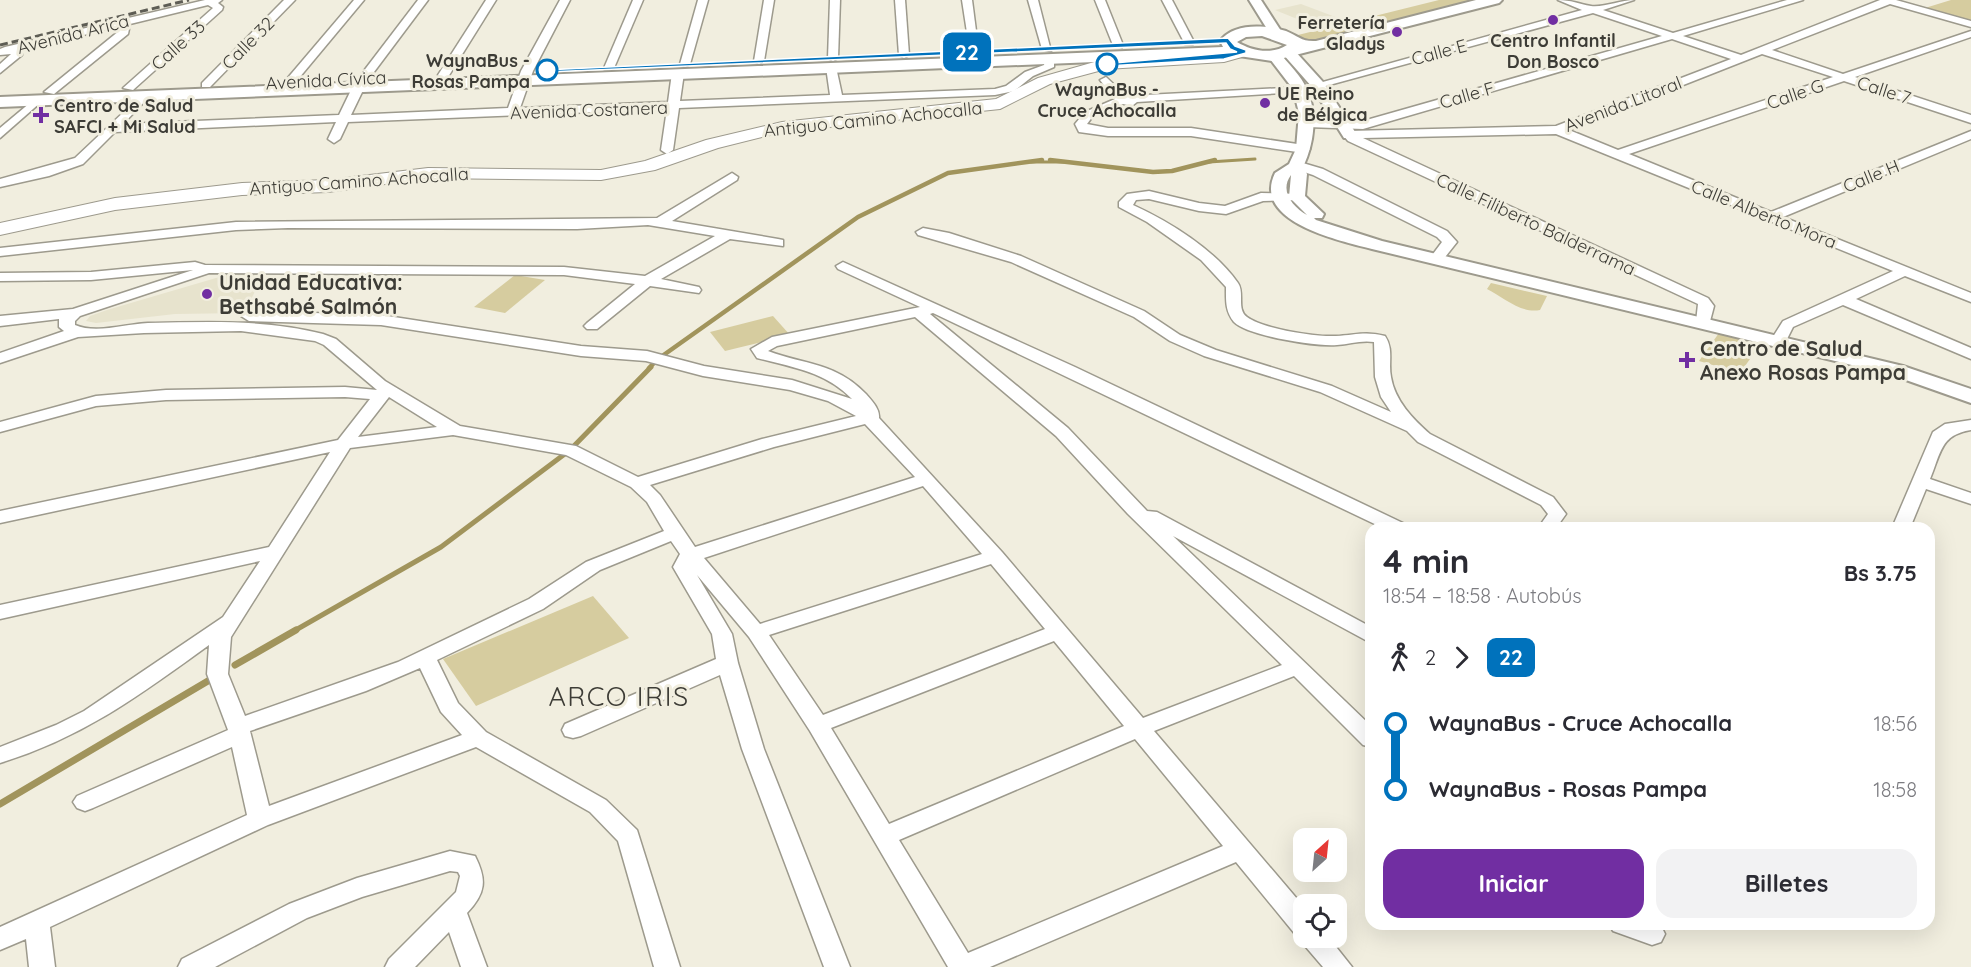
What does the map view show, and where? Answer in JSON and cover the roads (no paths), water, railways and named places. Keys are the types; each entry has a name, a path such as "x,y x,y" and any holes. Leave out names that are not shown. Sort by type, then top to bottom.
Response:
{"main road":[{"path":"362,82 1048,53 1284,45 1316,46 1494,0"},
{"path":"1284,45 1303,31"},
{"path":"1238,48 1238,34 1253,32 1284,45"},
{"name":"Avenida Cívica","path":"0,94 43,96 137,92 362,82 444,75 526,75 609,68 681,69 759,61 832,62 904,55 975,52 1048,53 1118,45 1190,42 1238,48"},
{"name":"Antiguo Camino Achocalla","path":"0,229 115,204 242,189 328,186 428,173 601,175 649,166 712,144 782,127 1000,104 1044,81 1105,64 1224,57 1238,48"},
{"name":"Avenida Cívica","path":"137,92 207,85 362,82"},
{"name":"Avenida Cívica","path":"0,102 43,96"}],"street":[{"name":"Calle 32","path":"207,85 290,0"},
{"path":"290,82 359,0"},
{"path":"334,139 341,119 362,82 423,0"},
{"path":"444,75 491,0"},
{"path":"513,112 526,75 565,0"},
{"path":"609,68 638,0"},
{"path":"667,150 672,107 681,69 703,0"},
{"path":"759,61 769,0"},
{"path":"835,0 832,62 837,100"},
{"path":"900,0 904,55"},
{"path":"967,0 975,52"},
{"path":"1033,0 1048,53"},
{"path":"1100,0 1118,45"},
{"path":"1167,0 1190,42"},
{"path":"1240,0 1257,27 1253,32"},
{"path":"1255,0 1284,45 1317,85 1345,130"},
{"path":"1563,0 1742,59"},
{"name":"Calle E","path":"1317,85 1629,0"},
{"name":"Calle F","path":"1345,130 1798,0"},
{"name":"Avenida Arica","path":"5,50 118,17 213,1"},
{"name":"Calle 33","path":"137,92 217,10 218,7 213,1"},
{"path":"1888,1 1971,24"},
{"name":"Avenida Litoral","path":"1306,135 1345,130 1558,130 1888,1"},
{"name":"Avenida Arica","path":"118,17 127,9"},
{"path":"0,134 43,96 124,32 126,25 118,17"},
{"name":"Avenida Arica","path":"0,40 81,20"},
{"name":"Calle G","path":"1618,154 1971,34"},
{"path":"1284,45 1300,89 1306,135 1295,166 1283,173 1278,183 1288,197 1294,214 1323,228 1441,253 1781,334 1900,359 1971,384"},
{"path":"0,70 18,53 5,50"},
{"name":"Calle 7","path":"1763,51 1971,118"},
{"name":"Avenida Costanera","path":"114,128 672,107 1003,91 1018,84 1029,74 1049,67 1048,53"},
{"path":"1106,80 1122,100 1163,109"},
{"path":"1300,89 1122,100 1089,114 1083,119 1083,129 1108,132 1306,135"},
{"path":"0,183 73,164 89,153 114,128 137,92"},
{"name":"Calle Filiberto Balderrama","path":"1345,130 1703,301 1705,316"},
{"name":"Calle Alberto Mora","path":"1558,130 1971,298"},
{"name":"Calle H","path":"1771,217 1971,135"},
{"path":"1295,166 1318,172 1442,234 1450,242 1441,253"},
{"path":"659,223 732,177"},
{"path":"1288,197 1261,197 1226,210 1199,207 1149,195 1132,197 1126,202 1126,207 1152,219 1206,256 1233,286 1234,309 1241,320 1263,329 1317,340 1336,341 1365,336 1380,339 1384,355 1381,368 1385,384 1394,405 1411,427 1424,438 1547,501 1557,514 1551,522"},
{"path":"0,252 236,226 659,223 731,233 778,243"},
{"path":"923,232 944,236 1016,259 1139,314 1175,338 1210,353 1326,389 1411,427"},
{"path":"592,326 647,281 731,233"},
{"path":"0,277 91,276 190,265 203,269 501,269 587,272 694,290"},
{"path":"843,266 927,310 1385,522"},
{"path":"0,352 199,274 203,269"},
{"path":"1781,334 1843,299 1905,271"},
{"path":"1954,291 1971,283"},
{"path":"1843,299 1971,354"},
{"path":"870,417 872,414 868,407 850,386 836,375 818,368 763,355 759,349 772,342 927,310"},
{"path":"927,310 1062,432 1135,510 1365,733"},
{"path":"192,326 213,318 246,316 381,320 581,351 647,356 703,371 792,385 834,397 870,417 995,556 1141,728 1293,913"},
{"path":"0,321 73,325 94,334 192,326 262,327 318,337 330,342 384,392 454,430 511,442 570,450 637,483 654,499 675,533 756,632 819,725 883,837 962,967 1239,850"},
{"path":"0,358 73,325"},
{"path":"1781,334 1896,370 1971,397"},
{"path":"0,428 66,407 122,399 384,392"},
{"path":"260,819 238,731 219,682 216,659 222,637 344,444 384,392"},
{"path":"637,483 768,443 870,417"},
{"path":"1903,522 1942,431 1971,425"},
{"path":"0,517 344,444 454,430"},
{"path":"837,967 753,749 727,663 722,634 683,567 692,555 926,479"},
{"path":"1920,481 1971,499"},
{"path":"1135,510 1365,633"},
{"path":"85,802 238,731 358,686 425,657 536,604 593,566 675,533"},
{"path":"0,612 277,551"},
{"path":"756,632 995,556"},
{"path":"0,755 54,737 108,709 207,636 230,622"},
{"path":"819,725 1059,631"},
{"path":"425,657 449,707 478,738 598,806 629,837 667,967"},
{"path":"573,730 727,663"},
{"path":"883,837 1141,728 1297,667"},
{"path":"0,939 260,819 478,738"},
{"path":"191,967 298,911 357,888 450,861 466,863 472,876 468,896 398,967"},
{"path":"454,911 474,967"},
{"path":"37,922 42,967"},
{"path":"1640,930 1652,934"},
{"path":"1323,948 1339,967"}],"waterway":[{"path":"1209,162 1255,159"},
{"path":"649,368 658,359 858,217 948,173 1042,160"},
{"path":"1050,160 1153,172 1172,171 1215,160"},
{"path":"1031,162 1064,162"},
{"path":"294,631 441,547 570,450 651,367"},
{"path":"235,665 296,630"},
{"path":"0,804 213,678"}],"railway":[{"path":"0,45 189,0"}],"place":[{"name":"Centro Infantil Don Bosco","path":"1553,20"},
{"name":"Ferretería Gladys","path":"1397,32"},
{"name":"WaynaBus - Cruce Achocalla","path":"1107,64"},
{"name":"WaynaBus - Rosas Pampa","path":"547,70"},
{"name":"UE Reino de Bélgica","path":"1265,103"},
{"name":"Centro de Salud SAFCI + Mi Salud","path":"41,115"},
{"name":"Unidad Educativa: Bethsabé Salmón","path":"207,294"},
{"name":"Centro de Salud Anexo Rosas Pampa","path":"1687,360"}],"district":[{"name":"ARCO IRIS","path":"619,696"}]}
